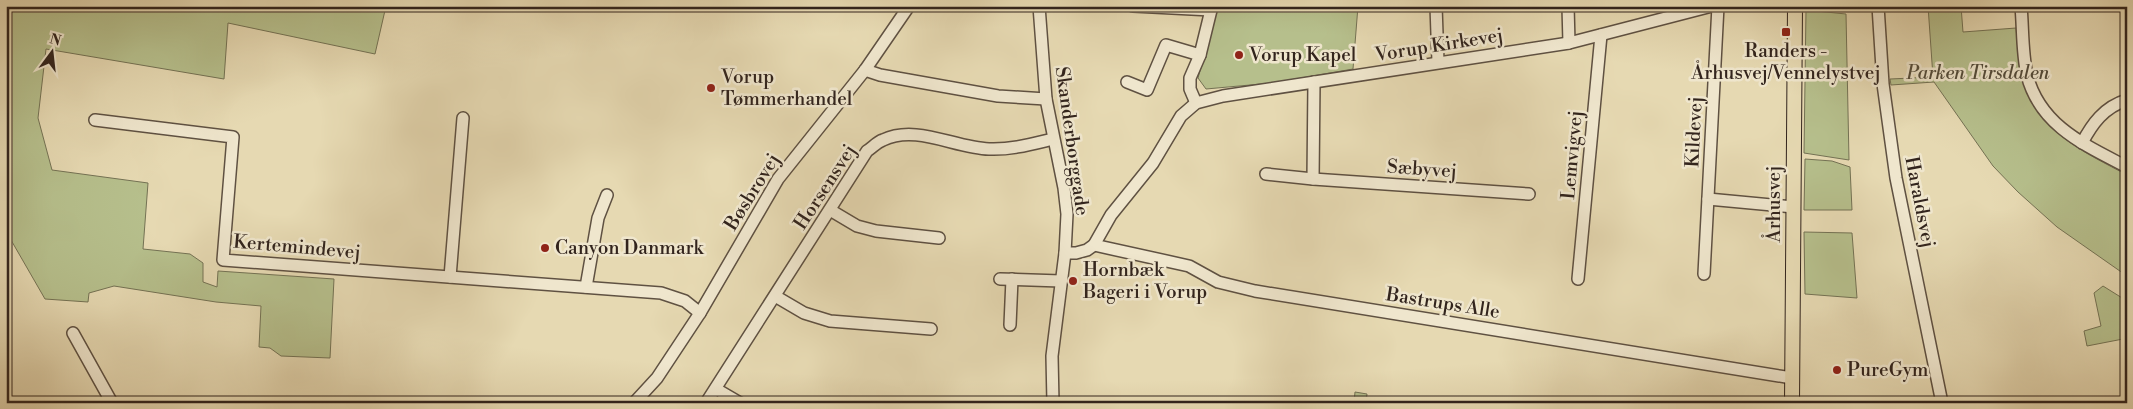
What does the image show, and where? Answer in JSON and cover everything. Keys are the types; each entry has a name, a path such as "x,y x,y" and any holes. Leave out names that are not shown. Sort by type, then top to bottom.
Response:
{"main road":[{"name":"Århusvej","path":"1792,403 1794,6"}],"street":[{"name":"Bøsbrovej","path":"634,403 657,378 700,314 778,179 865,70 909,6"},
{"name":"Skanderborggade","path":"1039,6 1046,99 1064,188 1067,214 1065,253 1052,356 1052,403"},
{"path":"1065,253 1087,250 1094,245 1111,215 1153,162 1181,116 1196,103 1190,89 1190,78 1200,55 1212,8 1133,6"},
{"path":"1436,6 1438,62"},
{"path":"1568,6 1569,43"},
{"name":"Vorup Kirkevej","path":"1196,103 1223,96 1569,43 1712,6"},
{"name":"Kildevej","path":"1704,274 1718,6"},
{"name":"Haraldsvej","path":"1878,6 1883,84 1896,178 1942,403"},
{"path":"2020,6 2027,74 2035,98 2062,131 2127,167"},
{"name":"Lemvigvej","path":"1578,279 1601,35"},
{"path":"1127,82 1147,90 1166,44 1200,55"},
{"path":"865,70 880,75 998,96 1046,99"},
{"path":"1313,179 1314,82"},
{"path":"2082,143 2091,126 2101,115 2127,100"},
{"path":"450,277 462,118"},
{"name":"Kertemindevej","path":"95,120 233,137 223,260 661,293 685,301 700,314"},
{"name":"Horsensvej","path":"706,403 867,151 882,140 900,135 915,135 994,149 1010,149 1053,139"},
{"name":"Sæbyvej","path":"1266,174 1529,194"},
{"path":"586,287 598,218 607,196"},
{"path":"1708,199 1793,207"},
{"path":"830,210 856,226 876,231 938,238"},
{"name":"Bastrups Alle","path":"1094,245 1189,266 1218,282 1255,291 1792,378"},
{"path":"1010,325 1006,279 1061,281"},
{"path":"775,296 804,313 824,320 932,329"},
{"path":"73,332 112,403"},
{"path":"716,389 740,403"}],"green space":[{"path":"6,6 386,6 375,54 228,23 224,79 46,49 38,118 52,170 148,183 143,249 190,254 203,263 203,282 217,287 218,271 334,279 330,358 281,356 270,348 259,347 261,306 216,302 114,286 89,293 88,302 45,299 11,240 6,239"},
{"path":"1218,6 1358,6 1353,69 1272,83 1206,89 1198,78"},
{"name":"Parken Tirsdalen","path":"1928,6 1961,6 1963,32 2016,28 2022,78 2031,102 2041,116 2066,140 2127,175 2127,276 2057,227 2018,192 1993,166 1934,82 1891,85 1890,79 1933,77"},
{"path":"1806,10 1846,14 1849,160 1804,153"},
{"path":"1805,159 1832,161 1850,167 1852,210 1804,210"},
{"path":"1804,232 1852,233 1857,298 1805,294"},
{"path":"2103,286 2127,301 2127,350 2123,339 2087,346 2084,331 2101,326 2094,293"},
{"path":"1355,392 1367,394 1366,403 1354,403"}],"place":[{"name":"Randers - Århusvej/Vennelystvej","path":"1786,32"},
{"name":"Vorup Kapel","path":"1239,55"},
{"name":"Vorup Tømmerhandel","path":"711,88"},
{"name":"Canyon Danmark","path":"545,248"},
{"name":"Hornbæk Bageri i Vorup","path":"1073,281"},
{"name":"PureGym","path":"1837,370"}]}
